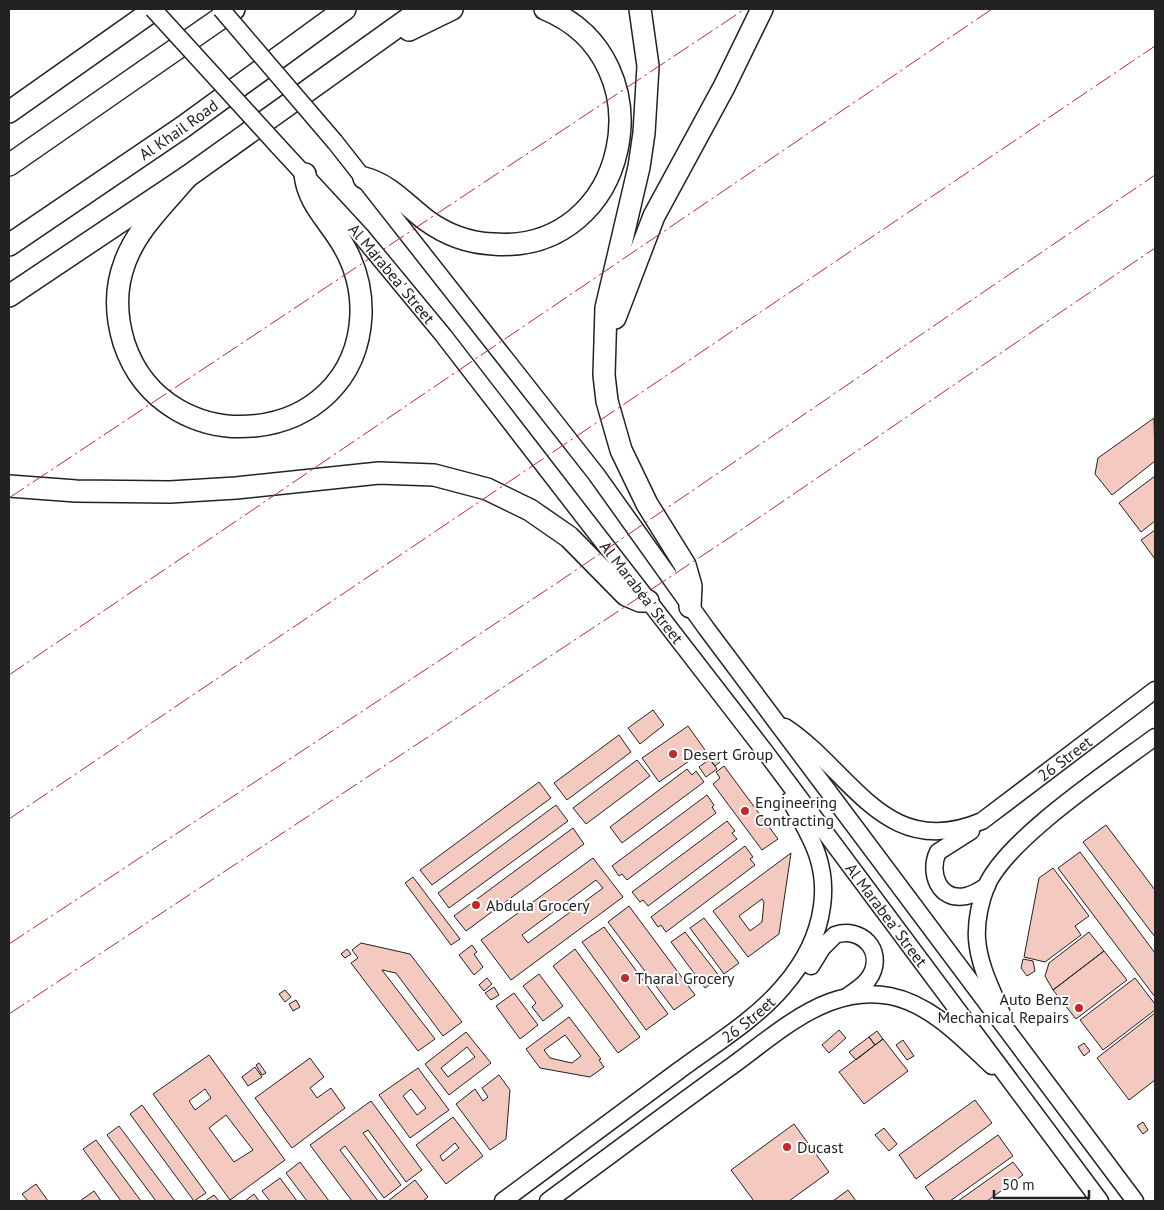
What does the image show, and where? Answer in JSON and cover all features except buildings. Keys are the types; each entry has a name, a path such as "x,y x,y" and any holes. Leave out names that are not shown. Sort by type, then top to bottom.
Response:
{"highway":[{"path":"9,112 154,9"},
{"path":"9,165 234,9"},
{"name":"Al Khail Road","path":"9,245 183,127 345,9"},
{"path":"9,296 187,176 384,34 422,9"},
{"path":"384,34 412,30 452,9"},
{"path":"364,178 388,187 427,220 446,232 468,241 517,244 542,238 565,227 585,211 601,192 612,169 620,142 621,113 615,84 604,60 591,42 575,26 545,9"},
{"path":"640,9 648,66 644,133 639,167 607,301 604,349 607,400 621,450 647,504 685,565 692,586 690,606"},
{"path":"604,349 654,216 724,87 762,9"},
{"path":"9,95 52,70 72,68"},
{"path":"187,176 135,240 125,262 118,285 118,311 121,334 129,358 142,380 160,399 181,414 208,423 234,428 263,427 311,407 331,390 343,373 358,335 361,315 357,273 349,255 311,198 305,174"},
{"path":"9,486 76,491 162,492 236,488 379,472 434,475 487,489 530,510 568,537 626,595 648,601"}],"main road":[{"name":"Al Marabea' Street","path":"154,9 305,174 417,302 766,754 1100,1201"},
{"name":"Al Marabea' Street","path":"221,9 335,142 596,474 774,720 1135,1201"},
{"name":"26 Street","path":"774,720 803,738 835,769 862,800 892,820 910,827 939,831 961,829 982,821 1155,690"},
{"path":"1012,1038 986,978 979,953 978,926 987,886 1011,853 1040,824 1155,737"},
{"name":"26 Street","path":"503,1201 763,1008 784,986 809,951 820,921 823,890 816,849 766,754"},
{"path":"982,821 970,832 938,852 932,867 937,883 948,894 965,896 987,886"},
{"path":"763,1008 784,996 796,984 828,941 835,935 848,932 866,940 875,957 874,966 866,983 845,998"},
{"name":"26 Street","path":"548,1201 772,1037 816,1009 845,998 873,995 891,996 921,1008 948,1026 1024,1097"}],"power":[{"path":"9,498 745,9"},
{"path":"9,675 992,9"},
{"path":"9,819 1155,46"},
{"path":"9,944 557,583 1155,175"},
{"path":"9,1014 732,536 1155,248"}],"place":[{"name":"Desert Group","path":"673,754"},
{"name":"Engineering Contracting","path":"745,811"},
{"name":"Abdula Grocery","path":"476,905"},
{"name":"Tharal Grocery","path":"625,978"},
{"name":"Auto Benz Mechanical Repairs","path":"1079,1008"},
{"name":"Ducast","path":"787,1147"}]}
